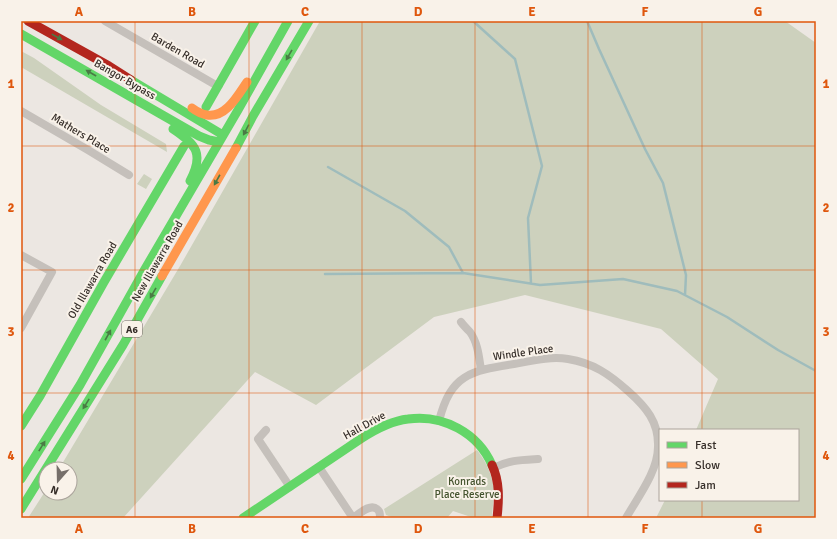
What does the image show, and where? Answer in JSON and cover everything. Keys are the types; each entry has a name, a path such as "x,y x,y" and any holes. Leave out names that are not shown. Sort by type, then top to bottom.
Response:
{"main road":[{"name":"Bangor Bypass","path":"28,21 109,66 122,69 161,89 181,106"},
{"path":"209,111 219,85 255,21"},
{"name":"New Illawarra Road","path":"21,479 80,385 288,21"},
{"name":"New Illawarra Road","path":"21,509 123,345 253,116 309,21"},
{"name":"Bangor Bypass","path":"21,34 124,92 172,124 209,140 221,138"},
{"path":"181,106 207,114 209,111 220,112 240,93 253,71 264,63"},
{"path":"181,106 206,124 221,138 237,145"},
{"path":"172,124 185,137 189,146 196,149 198,156 197,166 193,175 179,198 177,214"},
{"name":"Old Illawarra Road","path":"21,426 44,389 93,301 143,217 189,146"},
{"name":"Hall Drive","path":"243,518 379,428 405,418 427,418 452,426 472,438 486,453 493,468 497,482 499,498 497,518"}],"street":[{"name":"Barden Road","path":"105,21 214,84 219,85"},
{"name":"Mathers Place","path":"21,111 129,175"},
{"path":"21,255 52,272 21,328"},
{"path":"461,322 474,338 477,346 481,370"},
{"name":"Windle Place","path":"439,421 446,398 454,386 467,376 481,370 550,358 558,358 589,364 605,372 638,400 650,414 658,435 658,448 652,473 626,518"},
{"path":"266,430 258,439 290,487"},
{"path":"493,468 500,464 514,460 538,459"},
{"path":"319,467 353,518 371,507 375,507 379,511 380,518"}],"green space":[{"path":"320,21 785,21 816,43 816,518 656,518 664,501 799,501 799,429 696,429 718,379 661,329 525,295 434,317 316,405 255,372 123,518 28,518 39,501 78,501 78,461 64,461 180,266"},
{"path":"21,51 34,58 101,105 166,144 167,152 21,67"},
{"path":"144,174 152,179 146,189 137,184"},
{"name":"Konrads Place Reserve","path":"477,450 486,464 493,482 494,493 492,518 474,518 453,511 447,518 394,518 386,515 384,509"}],"waterway":[{"path":"473,21 515,59 542,166 528,218 531,283"},
{"path":"587,21 645,149 663,183 686,275 685,295"},
{"path":"328,167 405,211 449,247 463,273"},
{"path":"325,274 463,273 540,285 623,279 677,291 727,317 778,350 816,371"}],"traffic: fast":[{"path":"206,107 255,21"},
{"path":"21,479 80,385 288,21"},
{"path":"236,148 253,116 309,21"},
{"path":"21,34 199,136 219,142"},
{"path":"131,80 223,135"},
{"path":"173,129 188,140 196,151 197,164 190,181"},
{"path":"21,426 40,396 104,282 184,146"},
{"path":"21,509 123,345 162,276"},
{"path":"243,518 367,435 384,426 402,420 421,418 446,423 458,428 478,444 492,465"}],"traffic: slow":[{"path":"192,108 207,115 220,113 231,104 247,82"},
{"path":"162,276 236,148"}],"traffic: jam":[{"path":"28,21 109,66 131,80"},
{"path":"492,465 498,484 497,518"}]}
